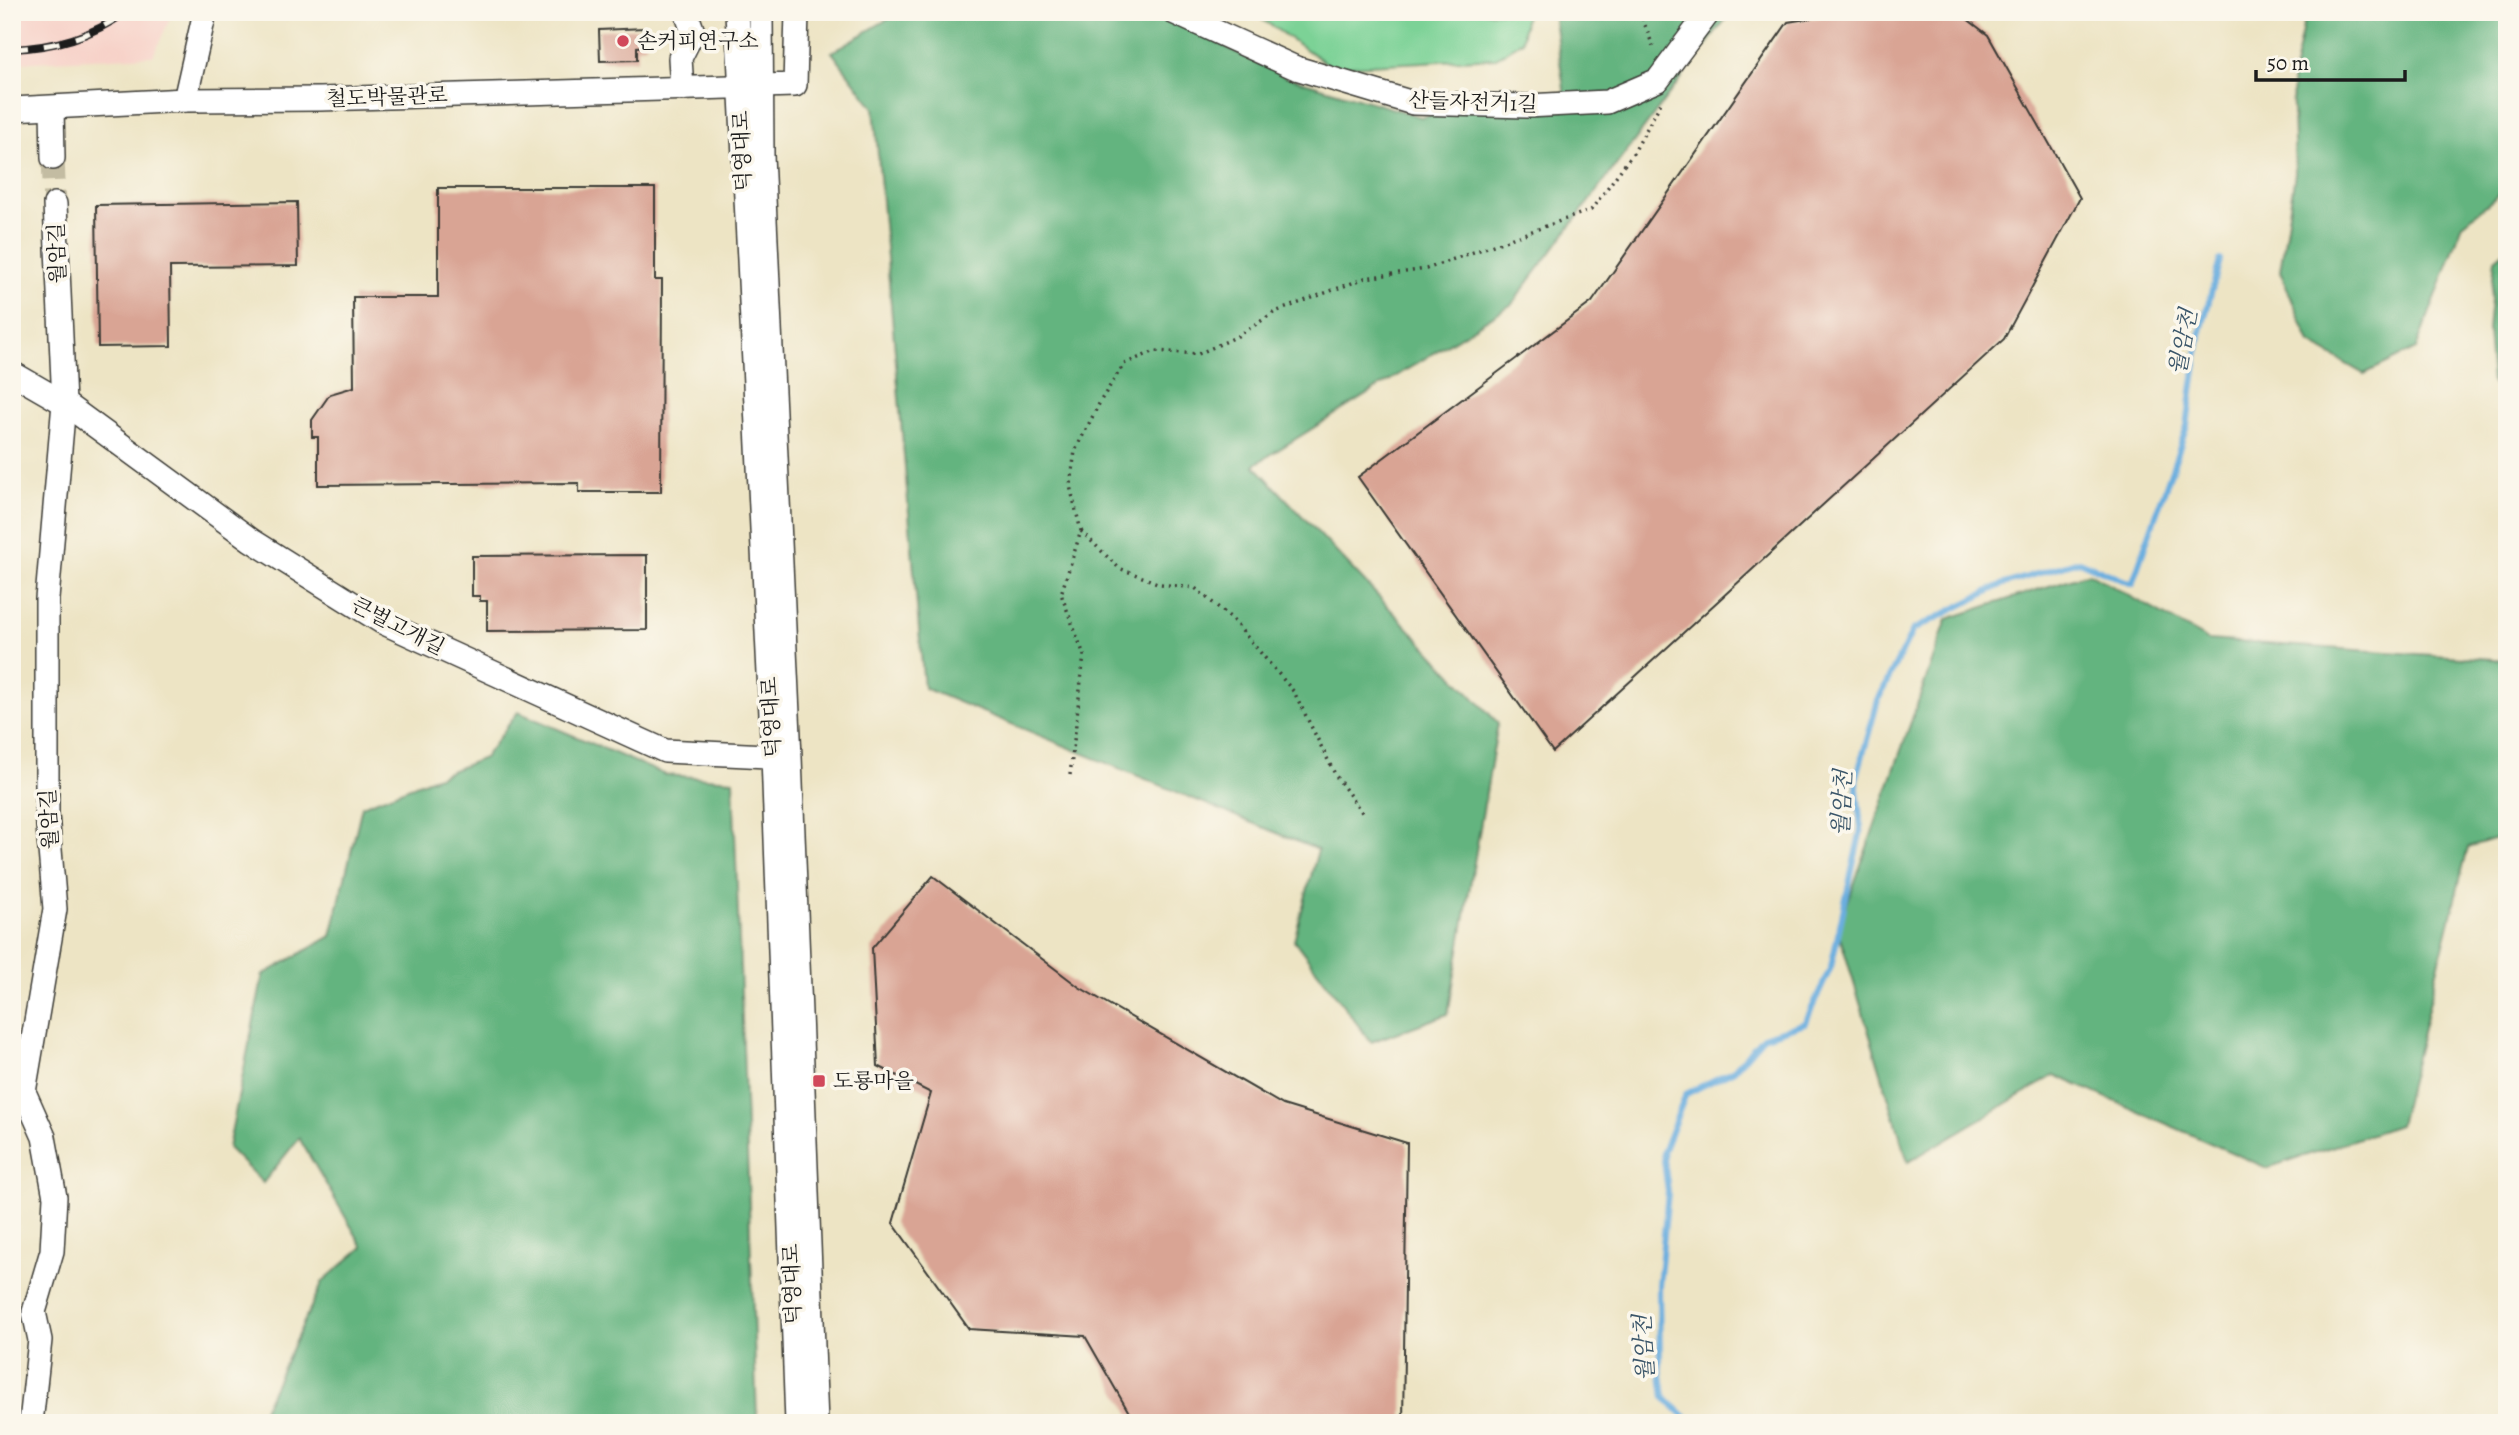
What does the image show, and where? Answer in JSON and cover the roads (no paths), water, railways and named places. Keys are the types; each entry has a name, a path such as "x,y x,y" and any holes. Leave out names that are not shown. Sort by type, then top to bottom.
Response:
{"street":[{"path":"185,100 205,12"},
{"path":"682,89 680,58 693,32 686,12"},
{"name":"덕영대로","path":"737,12 751,86 816,1423"},
{"name":"덕영대로","path":"751,86 761,12"},
{"name":"철도박물관로","path":"12,109 185,100 320,100 794,85 797,12"},
{"name":"산들자전거1길","path":"1173,12 1296,68 1413,103 1527,106 1607,102 1658,80 1709,12"},
{"path":"52,108 53,158"},
{"name":"월암길","path":"31,1423 40,1340 34,1312 52,1251 55,1197 44,1137 24,1092 55,909 47,814 47,599 64,403 55,204"},
{"name":"큰벌고개길","path":"12,373 64,403 251,540 382,622 665,751 782,757"},
{"name":"덕영대로","path":"782,757 797,1423"}],"waterway":[{"name":"월암천","path":"1692,1423 1664,1397 1660,1367 1659,1286 1668,1192 1663,1152 1686,1094 1734,1070 1763,1037 1805,1023 1831,967 1861,829 1856,780 1878,700 1913,630 2001,585 2079,561 2132,584 2187,426 2200,335 2220,260"}],"tunnel":[{"path":"53,158 55,204"}],"railway":[{"path":"12,49 43,46 72,39 99,28 126,12"}],"place":[{"name":"손커피연구소","path":"623,41"},
{"name":"도룡마을","path":"819,1081"}]}
